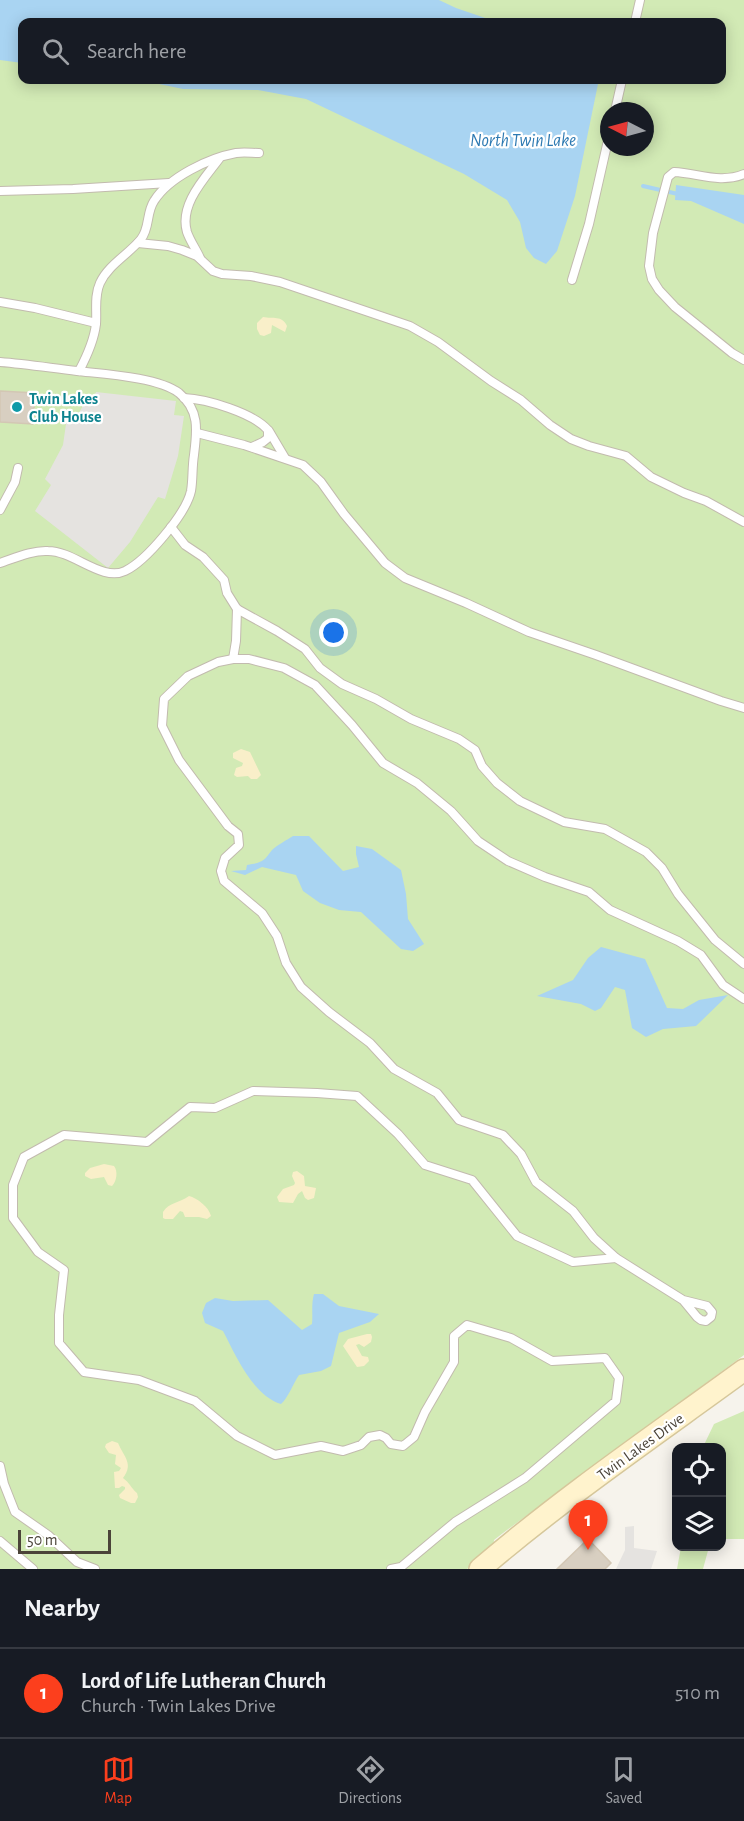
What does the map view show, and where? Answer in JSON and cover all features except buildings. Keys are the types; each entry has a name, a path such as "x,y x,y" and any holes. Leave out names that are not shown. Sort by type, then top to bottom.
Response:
{"street":[{"name":"Twin Lakes Drive","path":"480,1569 578,1491 744,1370"}],"lane":[{"path":"636,18 640,0"},
{"path":"617,102 621,84"},
{"path":"80,371 93,340 96,299 100,281 143,237 148,224 149,210 154,200 169,183 188,171 236,153 259,153"},
{"path":"572,280 589,224 604,156"},
{"path":"220,158 196,191 186,217 186,230 201,259 213,271 280,282 410,326 438,342 572,439 589,447 626,456 651,477 706,501 744,522"},
{"path":"744,174 735,178 720,179 674,172 668,177 652,233 649,266 652,279 675,307 744,360"},
{"path":"0,190 169,183"},
{"path":"138,243 168,246 201,259"},
{"path":"0,302 96,323"},
{"path":"0,362 158,383 178,392 184,398 190,405 197,423 190,493 181,512 171,527 143,557 124,572 109,573 70,555 48,550 0,563"},
{"path":"184,398 196,399 261,422 285,458"},
{"path":"252,447 268,438 268,430"},
{"path":"197,433 252,447 303,465 321,482 385,563 405,578 529,632 744,708"},
{"path":"0,510 15,482 18,468"},
{"path":"171,527 185,545 202,557 224,580 227,593 237,609 305,649 320,668 342,684 376,699 411,719 459,739 475,750 482,766 497,783 520,801 564,822 605,829 646,852 662,868 678,894 716,940 744,964"},
{"path":"233,659 237,609"},
{"path":"683,1300 616,1258 594,1238 573,1211 536,1182 521,1154 503,1135 459,1120 438,1093 394,1069 370,1042 328,1012 301,987 286,963 277,936 262,913 224,881 221,871 225,858 238,845 238,834 228,826 179,760 162,726 164,699 188,675 218,662 249,659 284,668 315,686 352,725 383,763 417,783 451,811 478,841 508,861 545,878 589,892 610,910 678,940 701,955 723,985 744,999"},
{"path":"391,1569 401,1567 455,1522 525,1478 616,1401 619,1378 605,1358 552,1361 511,1338 467,1324 454,1336 454,1362 425,1412 414,1437 403,1446 392,1444 380,1435 369,1437 361,1444 343,1450 321,1446 275,1455 237,1436 195,1401 139,1380 84,1372 59,1343 59,1315 64,1270 38,1252 14,1218 13,1185 24,1157 64,1135 147,1142 190,1107 215,1108 253,1091 357,1096 398,1134 425,1165 472,1180 517,1236 573,1262 616,1258"},
{"path":"0,1466 15,1512 48,1535 77,1562 95,1569"},
{"path":"0,1541 33,1569"}],"green space":[{"path":"0,0 744,0 744,1355 503,1533 494,1540 493,1550 467,1569 0,1569"},
{"path":"744,1411 744,1539 726,1539 726,1443 705,1443 714,1424"},
{"path":"680,1551 708,1551 703,1569 677,1569"}],"sand":[{"path":"263,317 283,320 287,326 285,332 272,325 271,333 260,335 257,323"},
{"path":"241,749 250,752 261,775 257,779 234,775 236,768 242,766 243,763 233,758 233,753"},
{"path":"104,1164 115,1168 116,1179 112,1186 108,1185 104,1177 91,1179 85,1176 90,1168"},
{"path":"297,1171 304,1176 305,1186 316,1188 314,1198 308,1200 302,1191 293,1203 279,1202 277,1197 283,1189 294,1185 292,1176 293,1172"},
{"path":"189,1196 202,1203 211,1216 207,1219 185,1217 180,1211 173,1219 163,1218 163,1212 168,1206"},
{"path":"371,1334 371,1342 364,1347 356,1345 362,1356 368,1357 369,1361 364,1366 357,1367 343,1346 348,1339"},
{"path":"112,1441 118,1443 127,1460 128,1469 123,1478 137,1493 135,1503 120,1498 119,1495 125,1487 115,1488 114,1472 121,1468 115,1464 116,1455 109,1453 105,1447"}],"shaded area":[{"path":"96,392 176,401 174,415 184,416 178,456 165,499 158,497 130,542 108,568 35,511 51,485 45,479 63,445 67,417 77,416 84,404 94,400"},
{"path":"634,1526 634,1548 657,1551 651,1569 616,1569 625,1550 625,1527"}],"water":[{"path":"0,0 439,0 485,18 18,18 18,62 0,60"},
{"name":"North Twin Lake","path":"159,84 598,84 575,196 557,251 546,264 534,258 526,248 520,222 507,200 464,174 306,99 258,90 183,89"},
{"path":"676,185 744,195 744,224 691,201 675,200"},
{"path":"293,836 309,836 343,871 359,867 356,846 372,849 401,870 408,919 424,944 413,951 401,949 361,912 339,910 320,903 303,891 296,875 262,867 245,875 231,871 246,870 247,865 262,861 274,848"},
{"path":"601,947 645,959 667,1008 683,1009 699,1000 728,995 696,1026 663,1029 646,1037 632,1028 625,990 615,987 601,1008 595,1011 581,1004 537,996 573,980 588,958"},
{"path":"314,1294 323,1294 339,1306 379,1314 370,1322 339,1333 331,1366 321,1371 299,1375 281,1404 271,1400 254,1383 239,1362 223,1331 205,1323 202,1313 206,1303 215,1298 233,1301 268,1300 302,1330 312,1324"}],"waterway":[{"path":"643,186 678,194"}],"place":[{"name":"Twin Lakes Club House","path":"17,407"},
{"name":"Lord of Life Lutheran Church","path":"588,1550"}]}
